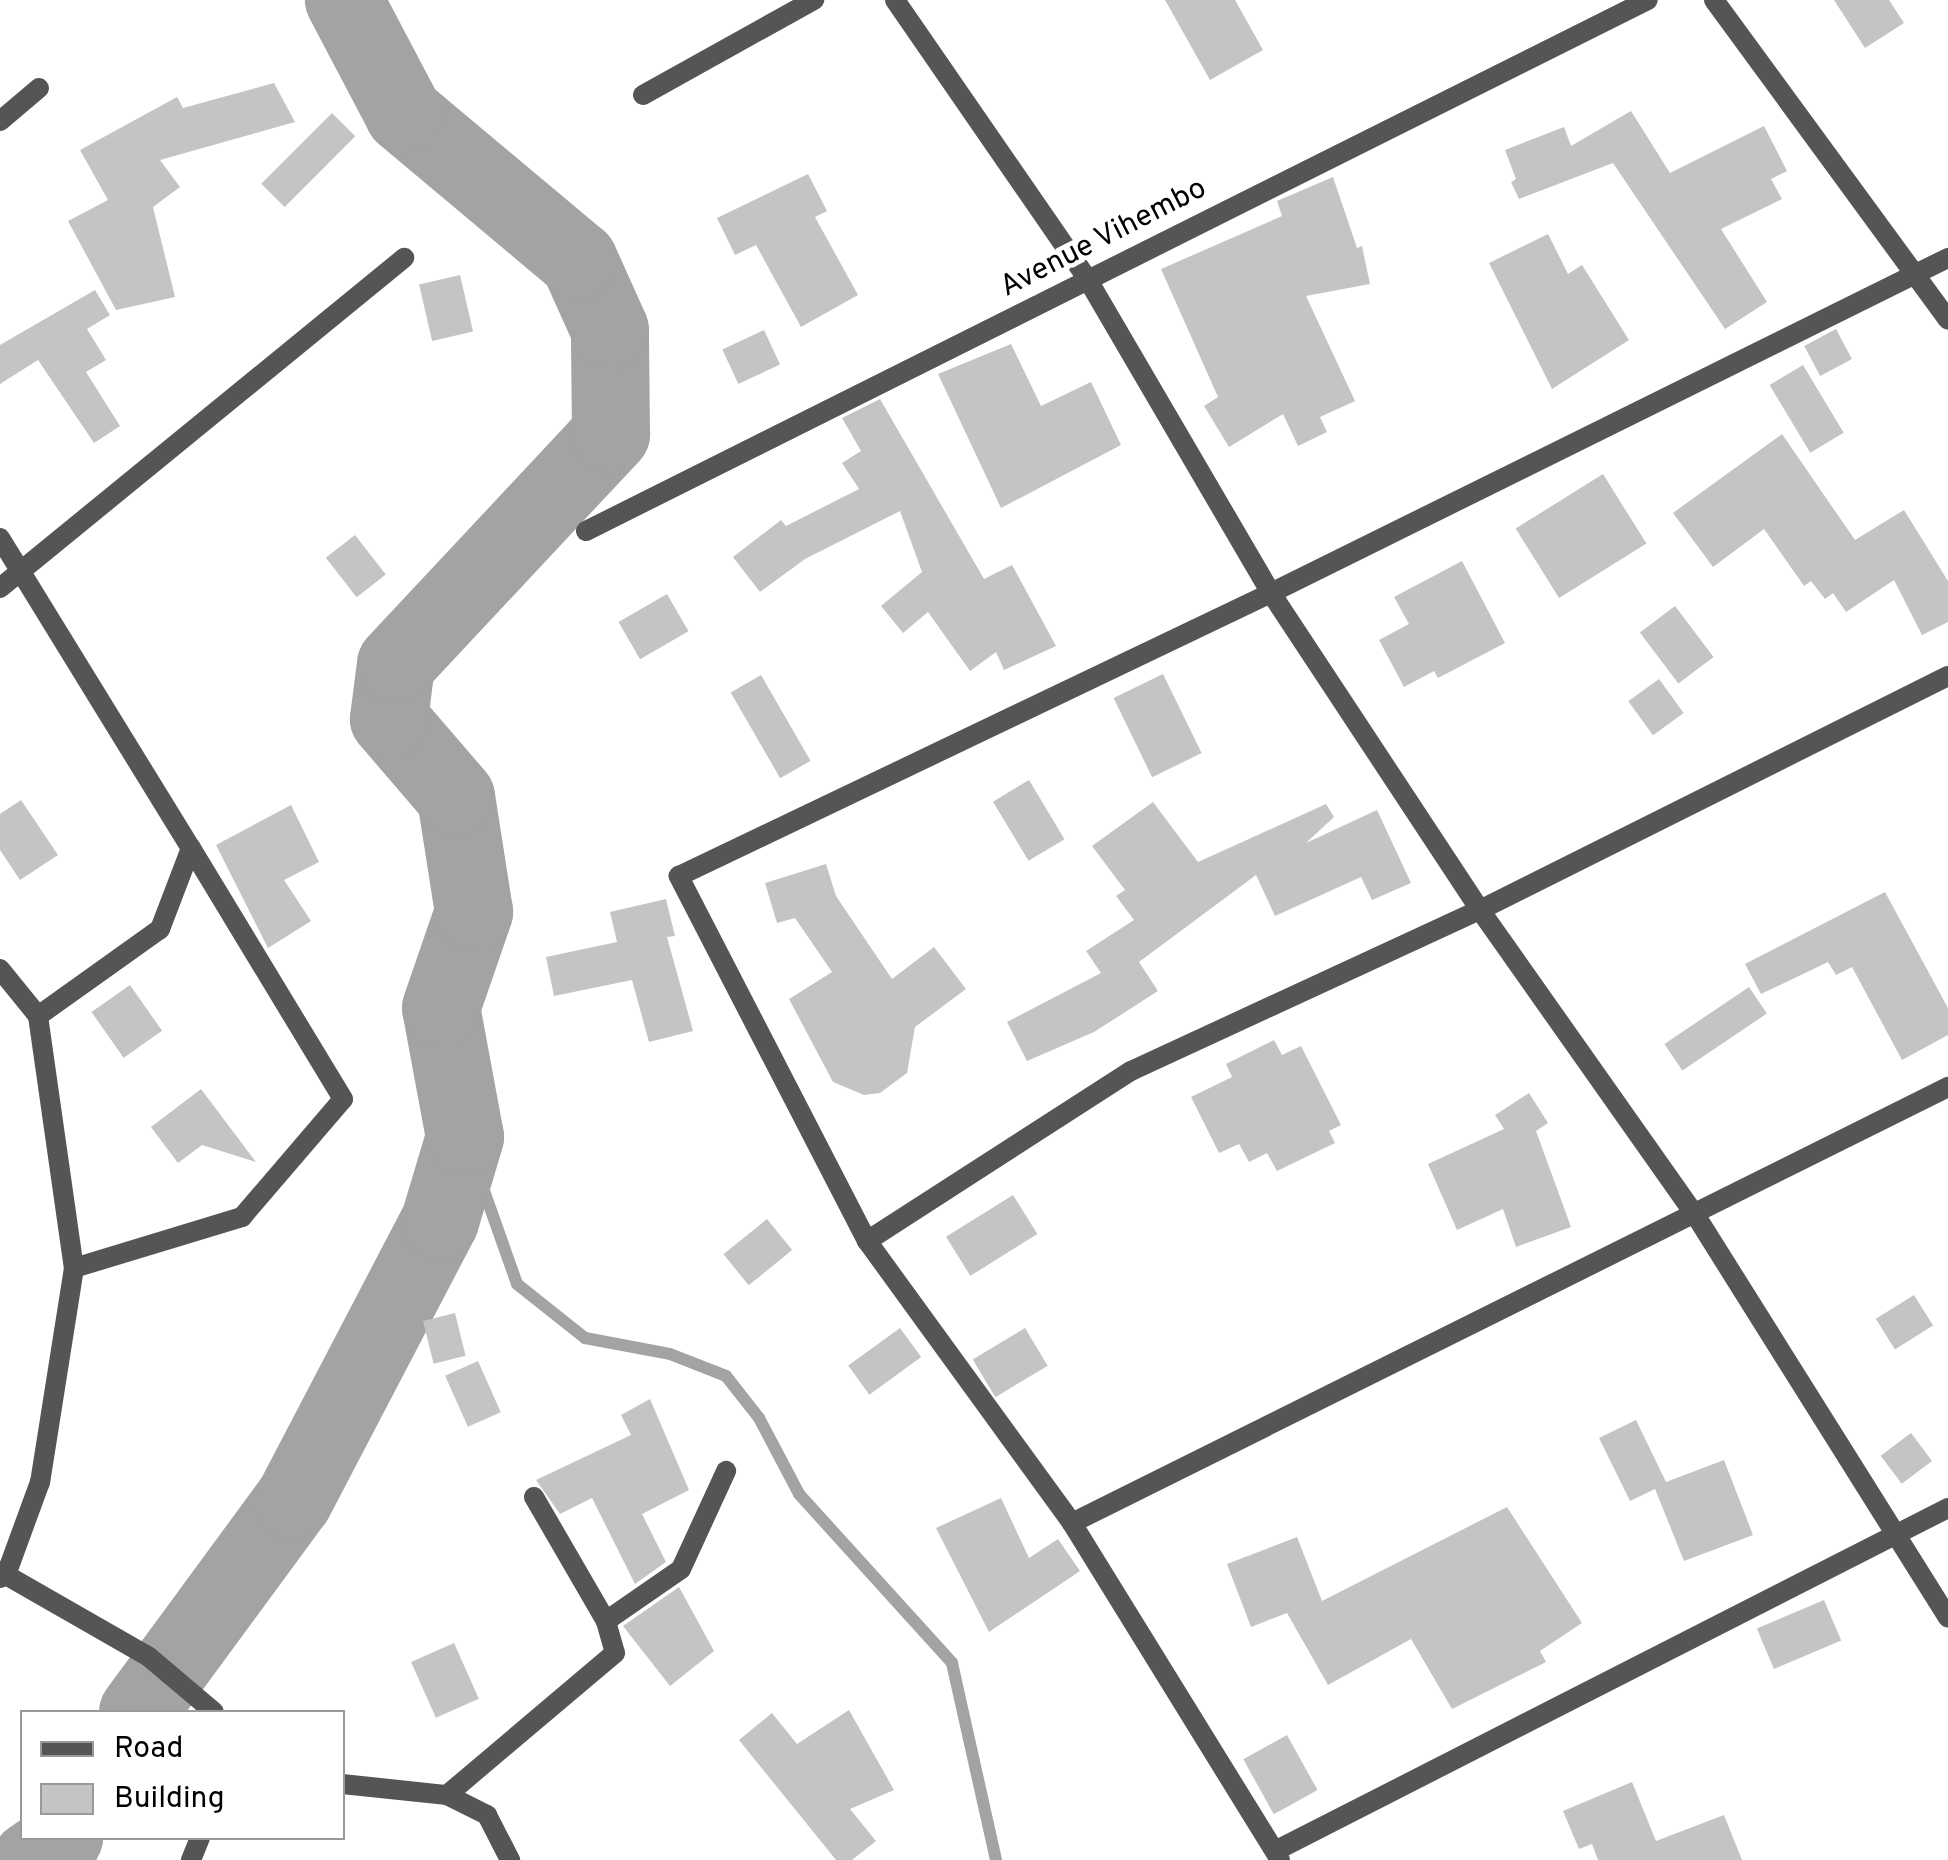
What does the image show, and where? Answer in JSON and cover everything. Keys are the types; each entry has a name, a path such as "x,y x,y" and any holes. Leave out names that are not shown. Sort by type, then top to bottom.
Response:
{"street":[{"path":"642,95 814,0"},
{"path":"895,0 1088,280 1271,593 1480,910 1696,1216 1948,1617"},
{"name":"Avenue Vihembo","path":"586,532 1648,0"},
{"path":"1714,0 1948,320"},
{"path":"0,122 39,88"},
{"path":"0,588 404,258"},
{"path":"1948,258 1920,277 679,876 867,1240 1072,1523 1278,1855 1948,1508"},
{"path":"0,538 343,1099 242,1217 74,1268"},
{"path":"867,1240 1131,1071 1480,910 1948,676"},
{"path":"38,1016 160,928 192,848"},
{"path":"0,968 38,1016 74,1268 40,1482 2,1575 149,1658 212,1710"},
{"path":"1072,1523 1696,1216 1948,1086"},
{"path":"606,1621 681,1569 726,1471"},
{"path":"446,1795 615,1653 606,1621 534,1497"},
{"path":"345,1784 446,1795 486,1814 510,1860"}],"building":[{"path":"1165,0 1235,0 1263,50 1210,80"},
{"path":"1834,0 1889,0 1904,23 1865,48"},
{"path":"274,83 295,122 160,160 180,187 153,207 175,297 116,310 68,221 108,200 80,150 177,97 183,108"},
{"path":"1631,111 1670,173 1764,126 1787,171 1771,179 1782,199 1721,229 1767,302 1725,329 1613,163 1519,199 1511,182 1516,179 1505,150 1564,127 1571,146"},
{"path":"332,113 355,136 285,207 261,184"},
{"path":"808,174 827,211 815,217 858,295 801,327 756,245 735,255 717,218"},
{"path":"1333,177 1357,248 1362,246 1370,284 1306,296 1355,401 1320,417 1327,432 1298,446 1283,414 1229,447 1204,406 1218,397 1161,269 1282,216 1277,201"},
{"path":"1548,234 1568,274 1582,265 1629,340 1552,389 1489,263"},
{"path":"460,275 473,332 432,341 419,284"},
{"path":"95,290 110,315 87,329 106,360 86,372 120,426 94,443 38,360 0,384 0,345"},
{"path":"1836,329 1852,359 1820,376 1804,346"},
{"path":"764,330 780,364 738,384 722,349"},
{"path":"1011,344 1041,406 1091,382 1121,445 1001,508 938,374"},
{"path":"1803,365 1844,433 1810,453 1770,385"},
{"path":"880,399 984,579 1012,565 1056,646 1004,670 996,652 970,671 928,612 903,633 881,606 922,572 900,511 805,559 760,592 733,557 781,520 786,526 859,489 842,463 861,451 842,418"},
{"path":"1782,434 1855,540 1904,510 1948,581 1948,622 1922,635 1894,580 1846,612 1833,593 1825,599 1811,581 1804,586 1764,529 1713,567 1673,513"},
{"path":"1603,474 1646,544 1559,598 1516,529"},
{"path":"355,535 386,574 357,597 326,558"},
{"path":"1462,561 1505,643 1438,678 1434,671 1404,687 1379,640 1409,624 1394,597"},
{"path":"667,594 688,631 640,659 619,622"},
{"path":"1675,606 1714,657 1678,684 1640,632"},
{"path":"1163,674 1202,753 1152,777 1114,698"},
{"path":"761,675 810,761 780,778 731,692"},
{"path":"1659,679 1684,713 1653,735 1628,701"},
{"path":"1029,780 1065,839 1029,861 993,802"},
{"path":"21,800 58,855 20,880 0,850 0,814"},
{"path":"1153,802 1198,862 1326,804 1334,817 1306,843 1377,810 1411,883 1372,900 1361,877 1275,916 1256,875 1139,962 1158,991 1094,1032 1027,1061 1007,1022 1101,973 1086,951 1134,920 1116,896 1125,890 1092,846"},
{"path":"291,805 319,862 284,880 311,921 268,948 216,845"},
{"path":"826,864 836,896 892,979 934,947 966,989 915,1027 907,1073 880,1093 864,1095 833,1082 789,999 832,972 795,918 777,923 765,883"},
{"path":"1885,892 1948,1008 1948,1035 1902,1060 1852,967 1836,975 1828,962 1761,994 1745,964"},
{"path":"666,899 675,936 667,937 693,1031 649,1042 632,980 554,996 546,957 617,942 610,912"},
{"path":"130,985 162,1031 124,1058 91,1012"},
{"path":"1749,987 1767,1014 1682,1071 1664,1044"},
{"path":"1274,1040 1282,1055 1301,1046 1341,1125 1329,1131 1335,1143 1277,1171 1267,1153 1249,1162 1239,1144 1219,1153 1191,1097 1232,1077 1226,1064"},
{"path":"201,1089 256,1162 202,1145 178,1163 151,1127"},
{"path":"1529,1093 1548,1123 1536,1131 1571,1227 1516,1247 1503,1209 1457,1230 1428,1164 1504,1129 1495,1115"},
{"path":"1013,1195 1037,1234 970,1276 946,1237"},
{"path":"767,1219 792,1250 749,1285 723,1254"},
{"path":"1914,1295 1933,1326 1895,1349 1876,1319"},
{"path":"455,1313 466,1356 434,1364 423,1321"},
{"path":"900,1328 921,1357 869,1395 848,1366"},
{"path":"1025,1328 1048,1366 995,1397 973,1359"},
{"path":"478,1361 501,1412 468,1427 445,1376"},
{"path":"650,1399 689,1490 642,1514 666,1562 635,1584 592,1498 560,1514 536,1480 631,1435 621,1415"},
{"path":"1636,1420 1666,1482 1724,1460 1753,1535 1684,1561 1655,1489 1630,1501 1599,1438"},
{"path":"1911,1433 1932,1461 1902,1484 1881,1456"},
{"path":"1001,1498 1029,1558 1058,1539 1080,1571 989,1632 936,1528"},
{"path":"1507,1507 1582,1623 1540,1651 1546,1662 1452,1709 1411,1639 1328,1685 1287,1613 1251,1627 1227,1564 1297,1537 1322,1601"},
{"path":"679,1587 714,1651 670,1686 623,1626"},
{"path":"1824,1600 1841,1641 1774,1669 1757,1629"},
{"path":"454,1643 479,1699 436,1718 411,1662"},
{"path":"849,1710 894,1790 850,1809 876,1841 852,1860 836,1860 739,1740 772,1713 797,1744"},
{"path":"1287,1735 1318,1790 1274,1814 1243,1759"},
{"path":"1632,1782 1656,1841 1724,1815 1742,1860 1598,1860 1592,1844 1579,1849 1563,1811"}],"waterway":[{"path":"139,1710 294,1500 440,1221 465,1137 441,1008 474,912 456,797 389,719 396,664 611,434 610,330 579,261 404,114 344,0"},
{"path":"465,1137 517,1284 585,1338 670,1354 726,1376 759,1418 799,1494 952,1663 996,1860"},
{"path":"31,1860 61,1840"}]}
